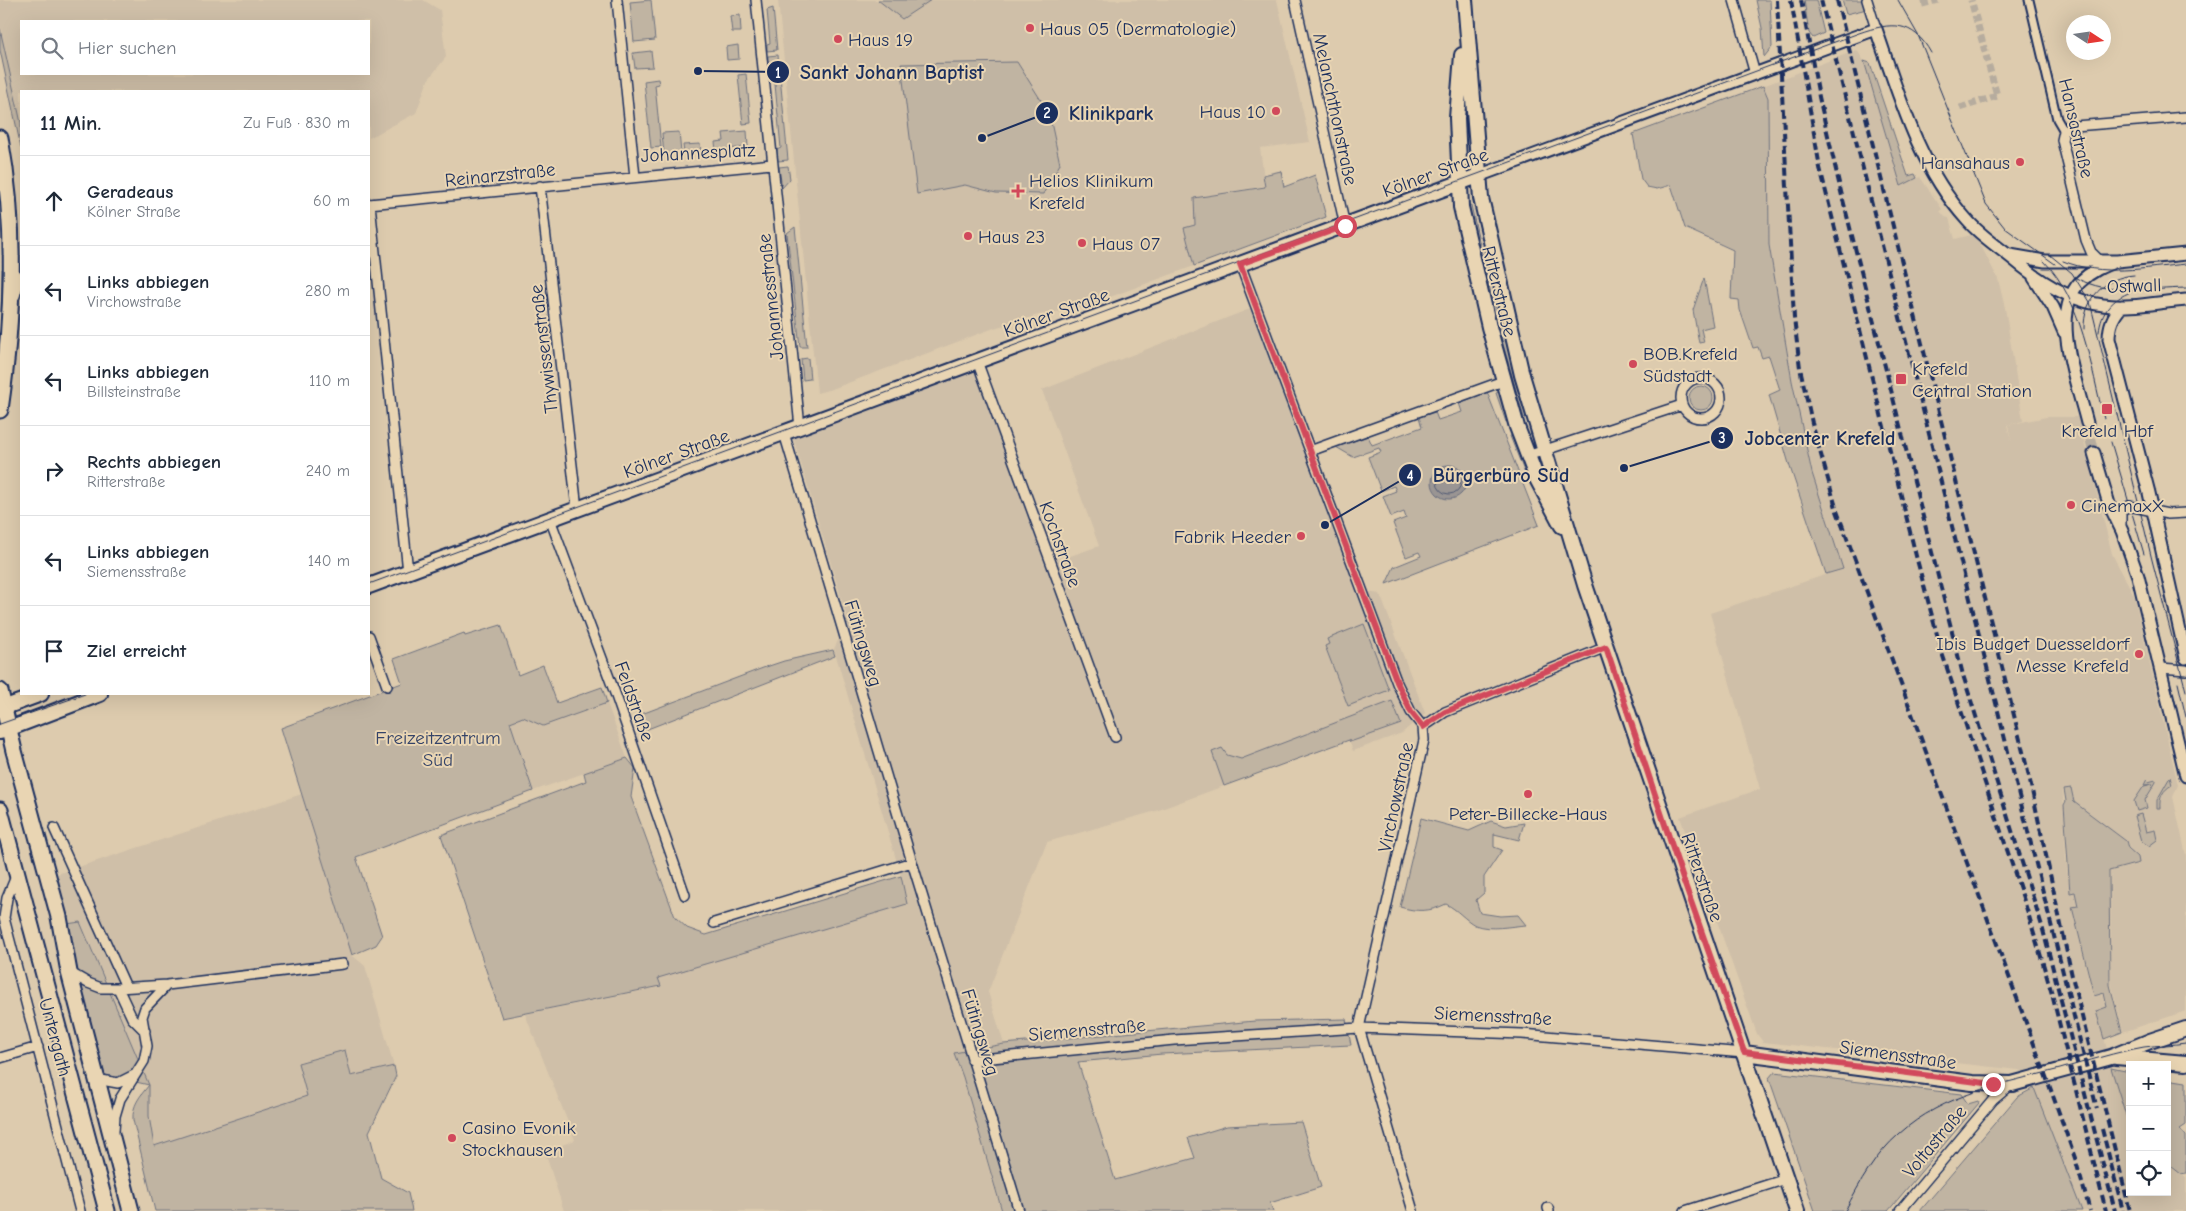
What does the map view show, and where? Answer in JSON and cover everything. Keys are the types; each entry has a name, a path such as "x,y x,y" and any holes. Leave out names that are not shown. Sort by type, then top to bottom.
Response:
{"main road":[{"name":"Ritterstraße","path":"1465,0 1478,176 1497,273 1522,375 1566,518 1575,554 1683,879 1744,1052 1797,1211"},
{"name":"Ritterstraße","path":"1466,22 1457,118 1460,206 1503,381 1528,456 1544,494 1560,520 1575,554"},
{"path":"0,138 11,231 11,310 0,410"},
{"name":"Kölner Straße","path":"370,586 1478,176"},
{"name":"Untergath","path":"0,691 4,730 58,917 69,972 131,1211"},
{"path":"2,708 38,695"},
{"path":"4,730 97,695"},
{"name":"Untergath","path":"0,810 107,1211"},
{"name":"Voltastraße","path":"2012,1084 2111,1057 2186,1029"},
{"path":"62,1037 73,1061 85,1073 96,1079"},
{"name":"Siemensstraße","path":"1744,1052 1972,1083 2012,1084"},
{"name":"Voltastraße","path":"2111,1057 2186,1063"}],"street":[{"name":"Johannesplatz","path":"617,0 635,177 772,164 756,0"},
{"name":"Melanchthonstraße","path":"1295,0 1345,226"},
{"path":"1734,0 1755,74"},
{"path":"1867,0 1918,145 1937,182 1967,220 1992,244 2030,273 2060,320 2087,423"},
{"name":"Hansastraße","path":"2029,0 2057,118 2064,131 2062,140 2086,240 2091,252 2099,260"},
{"name":"Kölner Straße","path":"1478,176 1876,29"},
{"path":"2064,131 2075,126 2186,117"},
{"name":"Johannesstraße","path":"772,164 800,427"},
{"name":"Reinarzstraße","path":"370,204 635,177"},
{"name":"Thywissenstraße","path":"540,186 578,509"},
{"path":"370,213 408,572"},
{"name":"Ostwall","path":"2008,255 2038,261 2117,261 2186,254"},
{"path":"2067,342 2066,320 2071,296 2078,285 2089,274 2117,261"},
{"name":"Virchowstraße","path":"1240,264 1402,695 1411,712 1423,727 1422,753 1359,1028 1413,1211"},
{"name":"Ostwall","path":"2030,273 2071,296 2102,305 2122,306 2186,300"},
{"path":"11,310 20,279"},
{"path":"2122,306 2110,324 2109,339 2153,510 2186,658"},
{"name":"Kochstraße","path":"977,362 1115,737"},
{"path":"1696,378 1708,379 1714,382 1721,393 1722,400 1716,413 1704,419 1691,416 1682,406 1681,394 1683,389 1686,384 1696,378"},
{"path":"1310,451 1503,381"},
{"path":"1528,456 1682,406"},
{"name":"Fütingsweg","path":"784,433 912,862 1019,1211"},
{"path":"2094,454 2108,504 2122,531 2138,576 2186,776"},
{"path":"2122,531 2120,516 2125,506 2134,506 2168,514 2186,513"},
{"name":"Feldstraße","path":"550,519 616,696 685,894"},
{"path":"370,639 386,686"},
{"path":"1423,727 1445,712 1606,647"},
{"path":"2161,668 2186,670"},
{"path":"54,828 122,988 132,1018 144,1031"},
{"path":"714,923 912,862"},
{"name":"Untergath","path":"17,874 7,898 4,918 80,1211"},
{"name":"Untergath","path":"69,972 101,988 122,988 167,985 343,964"},
{"name":"Untergath","path":"114,1148 115,1116 120,1098 144,1061 146,1046 142,1017 145,1008 167,985"},
{"name":"Siemensstraße","path":"972,1060 1174,1040 1359,1028 1522,1034 1744,1052"},
{"path":"0,1058 38,1047"},
{"name":"Untergath","path":"96,1079 105,1082 118,1082 135,1075"},
{"name":"Voltastraße","path":"1900,1211 1992,1100 2012,1084"},
{"path":"1685,1211 1786,1179"}],"shaded area":[{"path":"0,0 423,0 440,10 446,57 428,80 416,113 370,137 370,90 20,90 20,143 0,50"},
{"name":"Helios Klinikum Krefeld","path":"778,0 1277,0 1310,142 1260,148 1265,186 1194,198 1195,225 1184,229 1194,266 1080,308 1038,315 994,328 817,393"},
{"path":"1857,50 1864,61 1901,186 1920,177 1942,209 1940,211 1945,217 1949,218 1955,239 1975,234 1998,279 2005,308 2023,421 2007,425 2011,440 2008,425 2046,417 2078,417 2112,554 2134,595 2178,785 2173,797 2186,855 2186,1011 2123,1032 2111,984 2110,871 2139,864 2139,857 2132,853 2126,841 2074,802 2071,788 2063,789 2066,859 2070,893 2075,893 2078,906 2072,907 2093,996 2103,994 2107,1007 2096,1011 2126,1114 2126,1196 2171,1196 2171,1166 2186,1178 2186,1211 2058,1211 2017,1097 2034,1088 2019,1070 1763,1042 1757,1034 1680,817 1760,789 1710,613 1843,569 1812,473 1792,381 1769,245 1768,98 1763,86"},
{"path":"1260,305 1367,592 1380,594 1425,713 1402,733 1353,751 1349,740 1156,811 1047,842 988,992 1004,1044 954,1053 963,1077 1001,1211 564,1211 545,1152 575,1140 525,1014 660,987 658,978 907,904 901,876 834,649 848,621 793,437 985,367 1056,561 1099,546 1042,390"},
{"path":"607,703 627,758 533,791 509,722 523,717 543,726"},
{"path":"302,794 352,955 365,966 394,1066 351,1076 345,1051 298,1062 307,1096 154,1146 149,1116 149,1085 80,922 67,924 57,874"}],"green space":[{"path":"651,0 655,40 634,42 630,2"},
{"path":"878,0 931,0 902,19"},
{"path":"1756,0 1770,0 1772,47 1764,57 1762,28"},
{"path":"1804,0 1816,0 1824,33 1813,38 1809,33"},
{"path":"1842,0 1864,0 1867,9 1846,14"},
{"path":"773,8 777,50 767,51 767,44 770,43 767,10"},
{"path":"740,15 741,32 732,32 730,16"},
{"path":"0,29 20,119 20,143 0,50"},
{"path":"738,45 739,59 727,60 726,47"},
{"path":"651,51 653,67 635,68 633,53"},
{"path":"778,55 788,160 778,161 777,150 781,148 773,63 768,62 768,56"},
{"path":"1864,61 1870,63 1908,176 1915,174 1917,178 1901,186"},
{"path":"1017,62 1049,113 1060,164 1043,194 996,193 965,185 917,194 901,64"},
{"path":"746,74 751,123 743,124 738,75"},
{"path":"658,79 659,84 655,85 661,147 651,148 644,81"},
{"path":"1763,86 1768,98 1769,245 1792,381 1812,473 1843,569 1826,574 1789,464 1769,395 1780,390 1769,356 1762,358 1758,347 1753,348 1740,310 1739,300 1731,299 1733,250 1685,228 1671,185 1657,189 1647,187 1641,179 1633,134"},
{"path":"747,131 748,147 716,150 715,142 724,141 723,133"},
{"path":"679,132 681,153 664,155 662,133"},
{"path":"700,144 701,151 684,153 683,145"},
{"path":"788,166 790,179 782,188 779,167"},
{"path":"1281,171 1284,187 1315,175 1326,217 1194,266 1184,228 1195,225 1194,198 1265,187 1263,175"},
{"path":"1471,205 1491,294 1505,333 1529,416 1524,418 1500,333 1486,295 1467,207"},
{"path":"795,227 807,347 800,347 787,233"},
{"path":"2,269 6,269 0,360"},
{"path":"1704,278 1713,326 1701,329 1704,342 1699,343 1693,310"},
{"path":"808,358 810,379 803,380 801,359"},
{"path":"1701,386 1710,389 1713,398 1710,407 1701,410 1692,407 1689,398 1692,389"},
{"path":"1487,392 1539,525 1386,584 1394,567 1421,556 1419,552 1406,557 1393,523 1406,518 1404,512 1391,517 1383,496 1396,491 1394,486 1381,491 1368,457 1381,452 1379,448 1353,457 1336,447 1368,436 1372,445 1422,427 1419,417 1435,412 1438,420 1462,412 1459,403"},
{"path":"1499,392 1509,421 1506,422 1496,393"},
{"path":"1513,435 1529,475 1526,476 1510,436"},
{"path":"1364,624 1389,690 1348,706 1325,646 1329,644 1327,639"},
{"name":"Freizeitzentrum Süd","path":"501,625 518,675 543,665 557,703 602,687 607,703 543,726 523,717 510,722 533,791 356,857 382,936 376,945 352,955 281,728 402,683 394,659 464,633 465,636"},
{"path":"833,650 835,656 645,730 639,715 763,668 784,661"},
{"path":"1392,701 1401,724 1350,742 1349,740 1224,786 1212,752 1222,748 1227,755 1241,759"},
{"path":"627,758 635,768 631,797 675,917 687,928 706,935 901,876 907,904 658,978 661,986 502,1018 441,835 586,781 584,773"},
{"path":"2170,777 2172,785 2164,792 2160,800 2160,808 2157,808 2157,800"},
{"path":"2147,779 2148,782 2156,780 2156,782 2145,800 2147,808 2137,811 2134,801 2144,786 2153,784 2144,785"},
{"path":"2071,788 2074,802 2126,841 2128,848 2138,857 2139,863 2109,871 2110,985 2122,1032 2104,1039 2096,1011 2107,1007 2104,993 2094,996 2072,907 2078,906 2075,892 2070,893 2064,789"},
{"path":"2141,814 2146,832 2155,830 2157,840 2149,846 2141,841 2134,816"},
{"path":"1421,818 1469,831 1491,821 1506,826 1524,823 1519,840 1494,834 1494,847 1502,850 1484,877 1484,893 1476,900 1480,913 1500,916 1518,915 1526,925 1494,928 1481,927 1471,923 1446,904 1434,909 1423,910 1400,907"},
{"path":"80,922 149,1085 101,1074 67,924"},
{"path":"1346,1019 1351,1045 1162,1054 1078,1062 1115,1180 1195,1158 1188,1138 1227,1126 1301,1122 1321,1187 1270,1203 1273,1211 1002,1211 963,1077 954,1053 1004,1044 1255,1021"},
{"path":"345,1050 351,1076 394,1066 396,1076 369,1132 381,1178 408,1193 412,1211 155,1211 133,1120 135,1105 149,1085 149,1116 154,1146 307,1096 298,1063"},
{"path":"2111,1068 2126,1071 2126,1115"},
{"path":"1774,1072 1961,1094 1968,1104 1978,1101 1979,1103 1888,1211 1815,1211 1769,1078"},
{"path":"2171,1080 2186,1082 2186,1125 2180,1129 2186,1136 2186,1173 2181,1174 2171,1166"},
{"path":"2034,1088 2082,1211 1920,1211 2017,1097"}],"water":[{"path":"1449,465 1461,470 1466,482 1461,494 1449,499 1437,494 1432,482 1437,470"}],"tunnel":[{"path":"1922,4 1938,0"},
{"path":"1960,108 1997,96 1971,0"},
{"path":"2087,423 2094,453"}],"tram line":[{"path":"1898,0 1918,35 1986,204 2005,228 2055,264"},
{"path":"370,584 1859,33 1881,27 1900,26 1917,34 1931,53"},
{"path":"2050,255 2072,273 2090,302 2152,560 2186,691"},
{"path":"2044,261 2068,295 2076,315 2089,357 2104,419"},
{"path":"2063,261 2078,266 2108,270 2186,264"},
{"path":"2084,329 2087,309 2097,292 2113,280 2134,275"},
{"path":"2076,278 2089,284 2116,289 2186,288"},
{"path":"2099,332 2105,312 2118,298 2131,292"},
{"path":"2111,442 2144,554"},
{"path":"2178,683 2186,717"},
{"path":"0,724 82,695"},
{"path":"1845,1211 1862,1179 1890,1142 1916,1120 1935,1109 1996,1085 2112,1054 2144,1047 2186,1043"}],"railway":[{"path":"1777,0 1794,318 1800,368 1812,423 1837,511 2052,1093 2075,1158 2090,1211"},
{"path":"1791,0 1820,168 1916,556 1942,653 2028,913 2052,994 2106,1211"},
{"path":"1801,0 1819,97 1842,196 1963,675 2042,926 2115,1211"},
{"path":"1821,0 2097,1109"},
{"path":"1837,0 2028,772 2072,976 2130,1211"},
{"path":"2102,1129 2123,1211"}],"place":[{"name":"Haus 05 (Dermatologie)","path":"1030,28"},
{"name":"Haus 19","path":"838,39"},
{"name":"Sankt Johann Baptist","path":"698,71"},
{"name":"Haus 10","path":"1276,111"},
{"name":"Klinikpark","path":"982,138"},
{"name":"Hansahaus","path":"2020,162"},
{"name":"Helios Klinikum Krefeld","path":"1018,191"},
{"name":"Haus 23","path":"968,236"},
{"name":"Haus 07","path":"1082,243"},
{"name":"BOB.Krefeld Südstadt","path":"1633,364"},
{"name":"Krefeld Central Station","path":"1901,379"},
{"name":"Krefeld Hbf","path":"2107,409"},
{"name":"Jobcenter Krefeld","path":"1624,468"},
{"name":"CinemaxX","path":"2071,505"},
{"name":"Bürgerbüro Süd","path":"1325,525"},
{"name":"Fabrik Heeder","path":"1301,536"},
{"name":"Ibis Budget Duesseldorf Messe Krefeld","path":"2139,654"},
{"name":"Peter-Billecke-Haus","path":"1528,794"},
{"name":"Casino Evonik Stockhausen","path":"452,1138"}],"route":[{"path":"1345,226 1240,264 1397,682 1415,719 1423,727 1445,712 1606,647 1683,879 1744,1052 1972,1083 1993,1084"}]}
